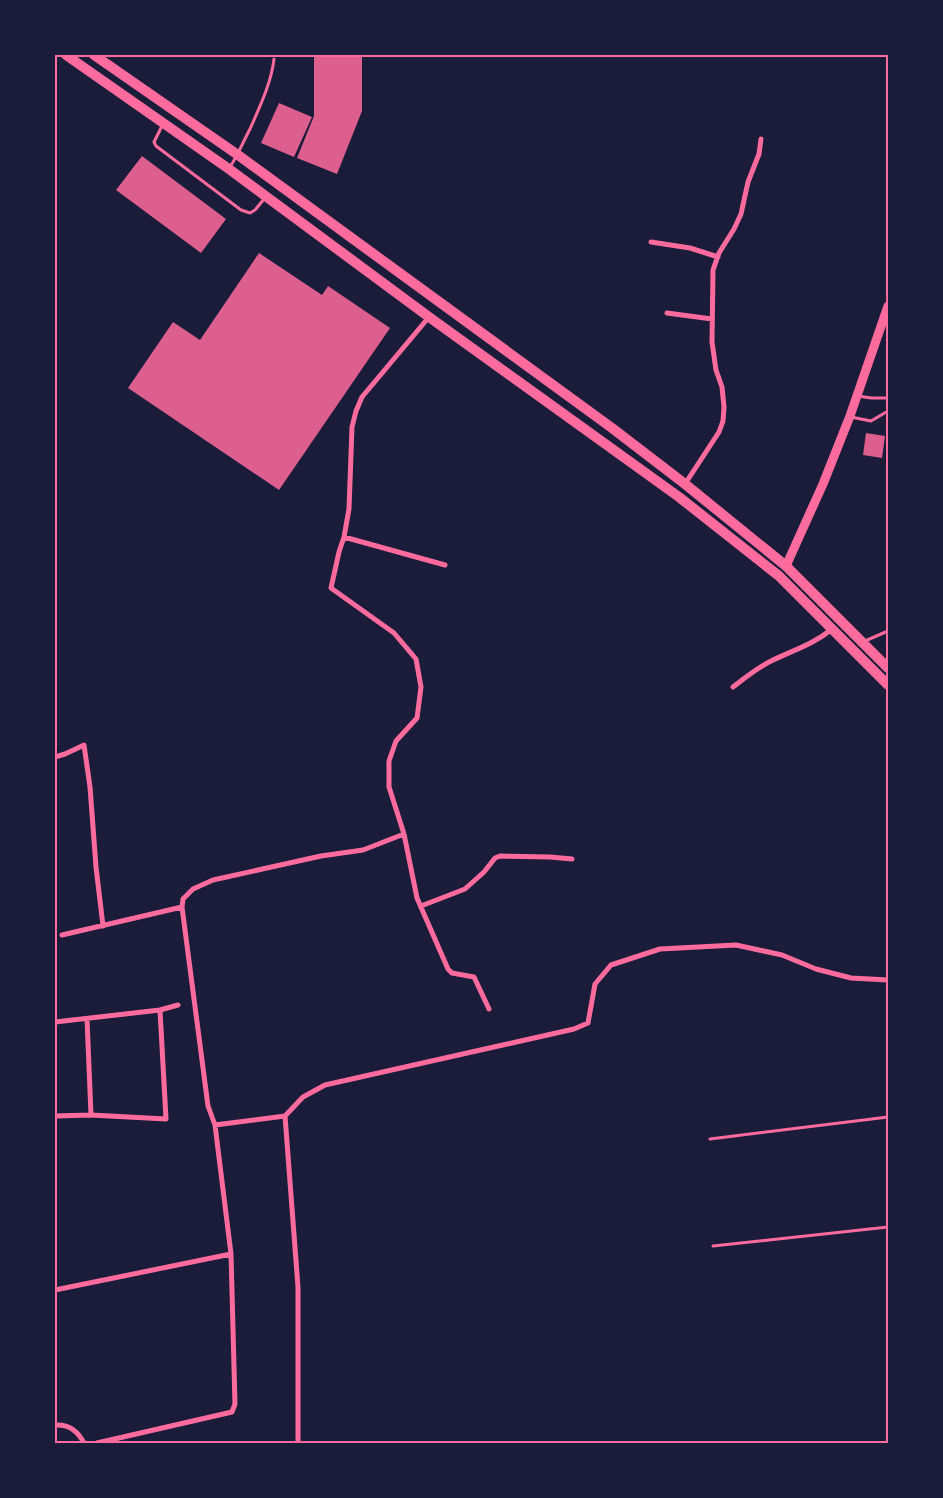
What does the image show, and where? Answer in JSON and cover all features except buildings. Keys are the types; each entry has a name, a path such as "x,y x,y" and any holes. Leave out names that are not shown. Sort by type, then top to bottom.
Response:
{"highway":[{"path":"66,55 266,196 429,317 679,497 779,576 888,685"},
{"path":"94,55 238,155 604,422 685,484 786,566 888,668"}],"main road":[{"path":"786,566 823,484 850,416 888,306"}],"street":[{"path":"685,484 719,432 723,421 722,387 716,370 712,342 713,270 741,214 748,182 759,154 762,138"},
{"path":"651,242 690,248 718,257"},
{"path":"667,313 712,319"},
{"path":"429,317 362,397 356,411 352,427 349,509 332,588 394,633 416,659 421,687 417,718 396,741 389,761 389,787 404,834 417,898 448,969 452,973 474,977 489,1009"},
{"path":"344,538 445,565"},
{"path":"734,687 773,660 808,645 832,629"},
{"path":"55,757 84,745 90,787 103,926"},
{"path":"97,1443 232,1412 235,1404 231,1254 215,1125 208,1106 182,908 183,899 193,889 213,880 321,856 363,850 404,834"},
{"path":"421,906 465,889 500,856 572,859"},
{"path":"62,935 182,908"},
{"path":"215,1125 285,1116 302,1097 325,1085 574,1028 588,1023 595,984 610,965 660,950 736,945 782,954 816,968 851,978 888,980"},
{"path":"55,1022 160,1010 178,1005"},
{"path":"55,1116 91,1115 166,1119 160,1010"},
{"path":"87,1019 91,1115"},
{"path":"285,1116 298,1287 298,1443"},
{"path":"55,1290 231,1254"},
{"path":"55,1425 67,1426 75,1430 84,1443"}],"lane":[{"path":"228,169 238,155 264,98 273,72 274,60"},
{"path":"164,124 154,142 156,146 241,210 250,213 255,210 266,196"},
{"path":"857,396 888,398"},
{"path":"850,416 871,420 888,412"},
{"path":"862,642 888,631"},
{"path":"710,1139 888,1117"},
{"path":"713,1246 888,1227"}]}
